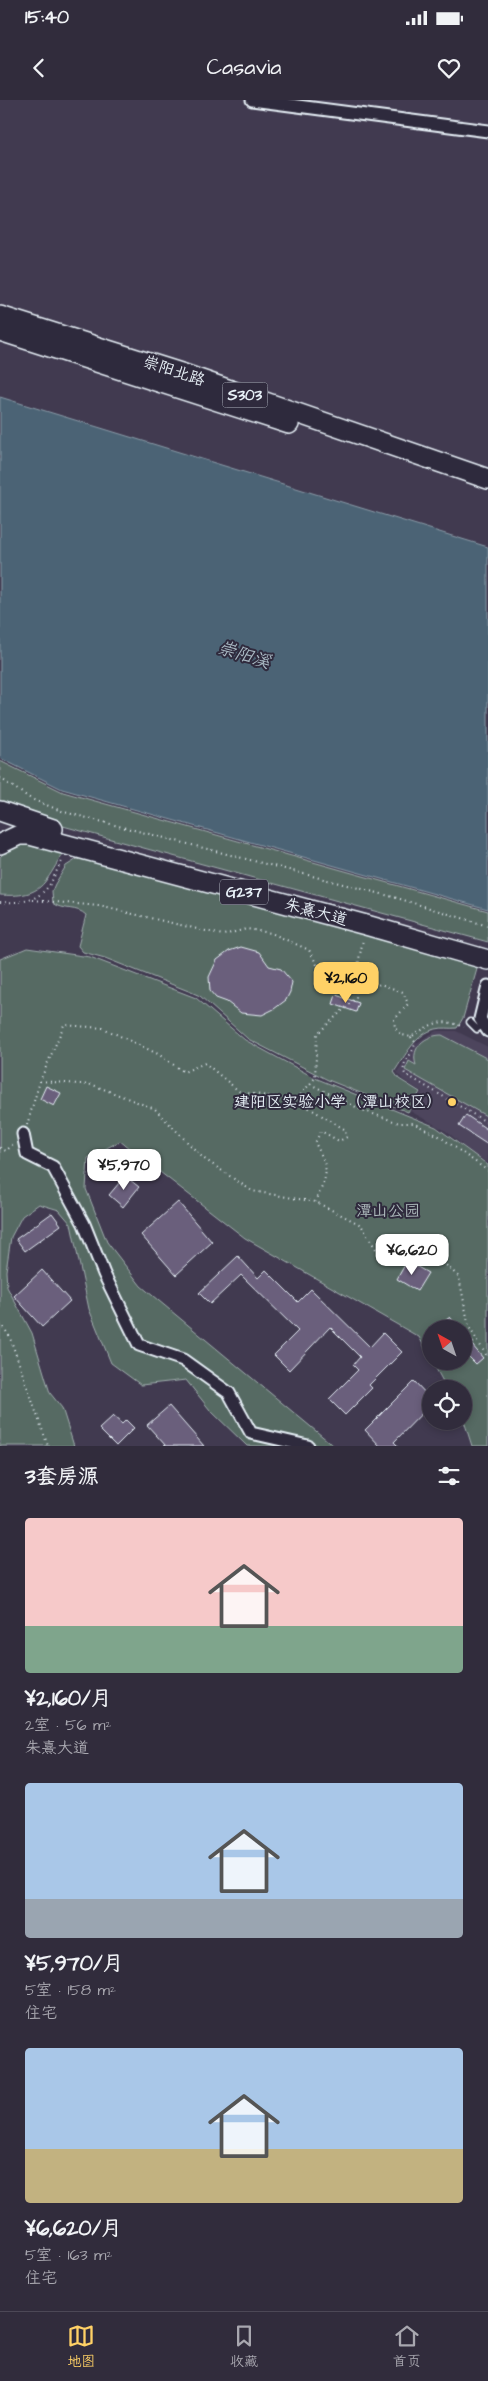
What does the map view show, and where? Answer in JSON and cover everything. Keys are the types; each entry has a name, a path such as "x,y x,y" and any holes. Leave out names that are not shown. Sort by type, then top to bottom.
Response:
{"main road":[{"name":"崇阳北路","path":"0,316 181,373 488,479"},
{"name":"崇阳北路","path":"0,331 488,490"},
{"name":"朱熹大道","path":"0,811 35,824 488,947"},
{"name":"朱熹大道","path":"0,844 19,835 30,835 366,925 488,960"}],"street":[{"path":"252,100 488,131"},
{"path":"487,993 475,1021 488,1031"},
{"path":"23,1134 27,1154 52,1168 84,1224 104,1274 139,1345 183,1360 229,1393 251,1433 308,1446"}],"path":[{"path":"0,778 31,799 64,812 397,898 488,926"},
{"path":"33,900 49,885 62,862 80,848"},
{"path":"0,902 15,903 33,900 99,906 223,935 247,929 271,933 309,950 322,974 330,983 344,991 363,991 380,984 403,992 408,1004 394,1020 395,1028 402,1035 411,1037 415,1042 415,1047 404,1065 405,1074 488,1123"},
{"path":"296,1100 315,1078 317,1034 356,998 359,959 366,925"},
{"path":"411,1037 431,1024 441,1022 451,1022 466,1028"},
{"path":"0,1148 6,1151 23,1134 35,1104 40,1081 64,1025 103,1028 158,1054 184,1072 204,1063 240,1092 296,1100 344,1129 347,1137 339,1141 321,1131 315,1143 327,1172 324,1185 316,1202"},
{"path":"40,1081 93,1085 155,1109 203,1158 252,1191 316,1202 361,1225 376,1249 402,1259 424,1245 459,1277 469,1327 488,1358"},
{"path":"310,1084 362,1110 399,1123 412,1123 439,1136 488,1171"},
{"path":"0,1323 10,1334 48,1446"}],"shaded area":[{"name":"建阳区实验小学（潭山校区）","path":"436,1031 456,1031 488,1047 488,1163 472,1153 446,1131 410,1111 422,1092 402,1079 397,1072 415,1044"}],"green space":[{"path":"0,761 63,792 488,911 488,942 30,817 0,802"},
{"path":"21,843 35,844 65,853 43,885 38,889 20,895 0,895 0,857 10,847"},
{"path":"82,856 475,965 477,969 463,1018 457,1028 439,1028 423,1035 412,1046 394,1072 399,1079 420,1092 408,1112 328,1080 248,1039 200,996 105,958 83,952 78,946 86,915 79,910 62,907 53,903 52,891 66,866"},
{"name":"潭山公园","path":"27,948 90,957 196,998 245,1040 315,1078 436,1127 488,1165 488,1446 472,1446 467,1430 472,1430 472,1380 442,1380 437,1370 472,1370 472,1320 422,1320 422,1342 419,1337 245,1238 120,1141 88,1158 86,1189 107,1242 141,1286 334,1446 247,1446 210,1410 186,1380 141,1385 111,1363 89,1309 71,1224 59,1210 39,1204 22,1216 11,1237 6,1271 7,1287 32,1333 50,1393 62,1408 74,1446 0,1446 0,959"},
{"path":"442,1035 488,1059 488,1117 405,1070 409,1061 416,1065 415,1053 421,1043 430,1037"}],"water":[{"name":"崇阳溪","path":"0,397 488,547 488,909 62,789 0,758"}],"building":[{"path":"241,947 259,952 269,966 281,969 292,982 286,1000 262,1015 241,1013 227,1002 216,998 210,991 209,977 217,960 229,951"},
{"path":"336,995 359,1003 356,1012 333,1004"},
{"path":"46,1086 61,1093 54,1106 40,1099"},
{"path":"466,1115 488,1130 488,1145 459,1126"},
{"path":"125,1176 139,1187 123,1207 109,1195"},
{"path":"178,1202 212,1242 176,1275 141,1235"},
{"path":"52,1213 61,1225 25,1251 16,1239"},
{"path":"238,1256 258,1278 266,1270 298,1302 311,1289 370,1347 383,1333 402,1352 369,1385 372,1388 345,1415 329,1399 358,1370 353,1365 360,1357 330,1327 289,1370 274,1355 298,1331 241,1275 210,1304 199,1293"},
{"path":"407,1261 428,1273 417,1291 397,1279"},
{"path":"42,1270 70,1301 42,1327 14,1296"},
{"path":"472,1345 483,1358 476,1364 472,1360"},
{"path":"414,1381 422,1389 422,1413 394,1442 398,1446 380,1446 365,1430"},
{"path":"169,1406 204,1446 166,1446 147,1425"},
{"path":"113,1416 122,1424 126,1420 134,1428 116,1446 99,1429"}],"place":[{"name":"建阳区实验小学（潭山校区）","path":"452,1102"}]}
